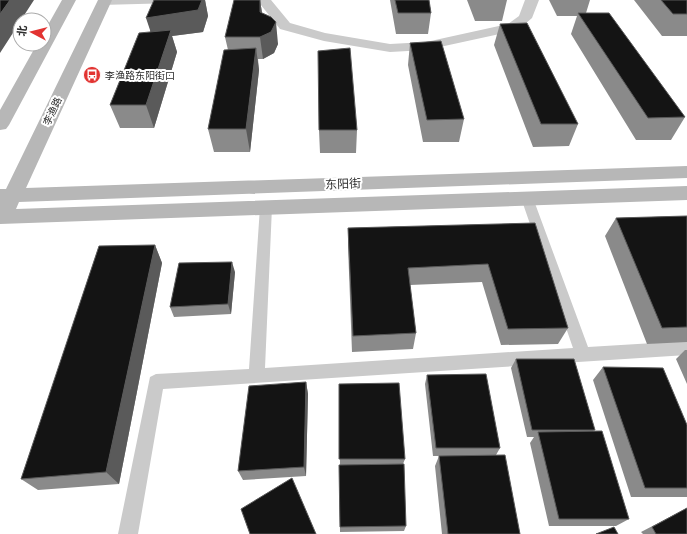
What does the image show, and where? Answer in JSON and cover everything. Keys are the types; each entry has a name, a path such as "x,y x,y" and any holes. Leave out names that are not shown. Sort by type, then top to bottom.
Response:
{"main road":[{"path":"0,125 69,0"},
{"name":"李渔路","path":"1,219 6,195 105,1"},
{"name":"东阳街","path":"6,195 687,172"},
{"name":"东阳街","path":"1,219 687,192"}],"street":[{"path":"264,0 285,26 324,37 390,48 426,46 513,27 525,18 532,0"}],"lane":[{"path":"105,1 176,0"},
{"path":"527,198 583,355"},
{"path":"258,375 266,208"},
{"path":"128,534 156,382 687,348"}],"building":[{"path":"0,0 10,0 0,14"},
{"path":"154,0 202,0 198,10 146,18"},
{"path":"234,0 260,0 260,12 271,17 276,22 271,32 260,37 225,37"},
{"path":"395,0 429,0 431,13 398,13"},
{"path":"661,0 687,0 687,14 673,14"},
{"path":"578,13 609,13 685,117 648,118"},
{"path":"527,23 578,124 541,124 500,24"},
{"path":"171,30 146,105 110,105 139,33"},
{"path":"441,41 464,119 427,120 410,43"},
{"path":"256,48 246,129 208,129 224,50"},
{"path":"350,48 357,130 319,130 318,51"},
{"path":"687,216 687,327 662,328 616,218"},
{"path":"535,223 568,328 508,329 488,264 408,268 416,333 353,336 348,228"},
{"path":"155,245 106,472 21,479 99,246"},
{"path":"232,262 228,304 170,307 179,263"},
{"path":"516,359 574,359 595,430 532,430"},
{"path":"603,367 663,368 687,425 687,488 645,488"},
{"path":"486,374 500,448 436,448 427,375"},
{"path":"306,382 304,467 238,471 249,386"},
{"path":"399,383 405,459 339,459 339,384"},
{"path":"602,431 629,519 559,519 538,432"},
{"path":"505,455 520,534 448,534 439,456"},
{"path":"404,464 406,526 340,527 339,465"},
{"path":"292,478 316,534 250,534 241,509"},
{"path":"687,508 687,534 656,534 652,527"},
{"path":"614,527 618,534 596,534"}],"place":[{"name":"李渔路东阳街口","path":"92,75"}]}
